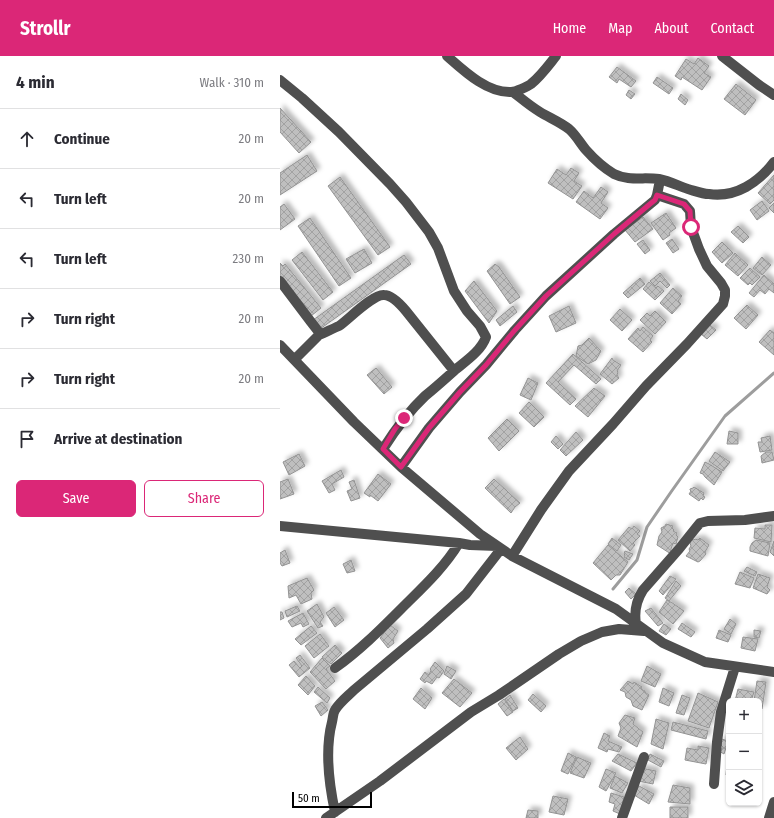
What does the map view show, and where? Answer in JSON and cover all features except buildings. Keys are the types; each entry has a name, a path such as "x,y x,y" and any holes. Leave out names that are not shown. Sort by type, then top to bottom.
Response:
{"street":[{"path":"447,56 462,69 484,84 499,91 512,92 530,84 545,70 556,56"},
{"path":"722,56 774,95"},
{"path":"280,80 344,137 406,202 429,232 438,248 454,291 467,311 480,326 486,337 484,343 471,357 415,406 395,429 383,449"},
{"path":"512,92 540,112 558,121 570,130 596,161 614,174 624,178 660,180 687,189 709,194 726,194 741,190 757,181 774,162"},
{"path":"401,467 429,428 546,296 614,234 655,200 660,180"},
{"path":"512,556 568,471 723,304 725,290 707,266 700,253 691,227 690,211 684,204 657,195"},
{"path":"280,281 318,331 319,335"},
{"path":"295,360 319,335 348,319 376,296 385,295 398,301 454,372"},
{"path":"280,345 354,422 401,467 468,524 512,556 616,609 663,643"},
{"path":"636,624 635,614 638,597 700,523 708,521 745,520 774,516"},
{"path":"280,526 459,542 470,545 499,548"},
{"path":"335,668 349,658 372,637 426,584 443,566 459,542"},
{"path":"335,812 329,755 330,727 334,711 354,690 428,629 466,594 499,548"},
{"path":"326,818 380,781 471,712 499,695 559,654 581,641 602,632 619,629 644,631 663,643 705,662 774,672"},
{"path":"714,784 721,712 735,667"},
{"path":"622,818 644,757"},
{"path":"769,818 774,802"}],"waterway":[{"path":"613,589 637,560 647,527 725,416 774,373"}],"route":[{"path":"404,418 395,429 383,449 401,467 429,428 546,296 586,258 655,200 657,195 684,204 690,211 691,227"}]}
